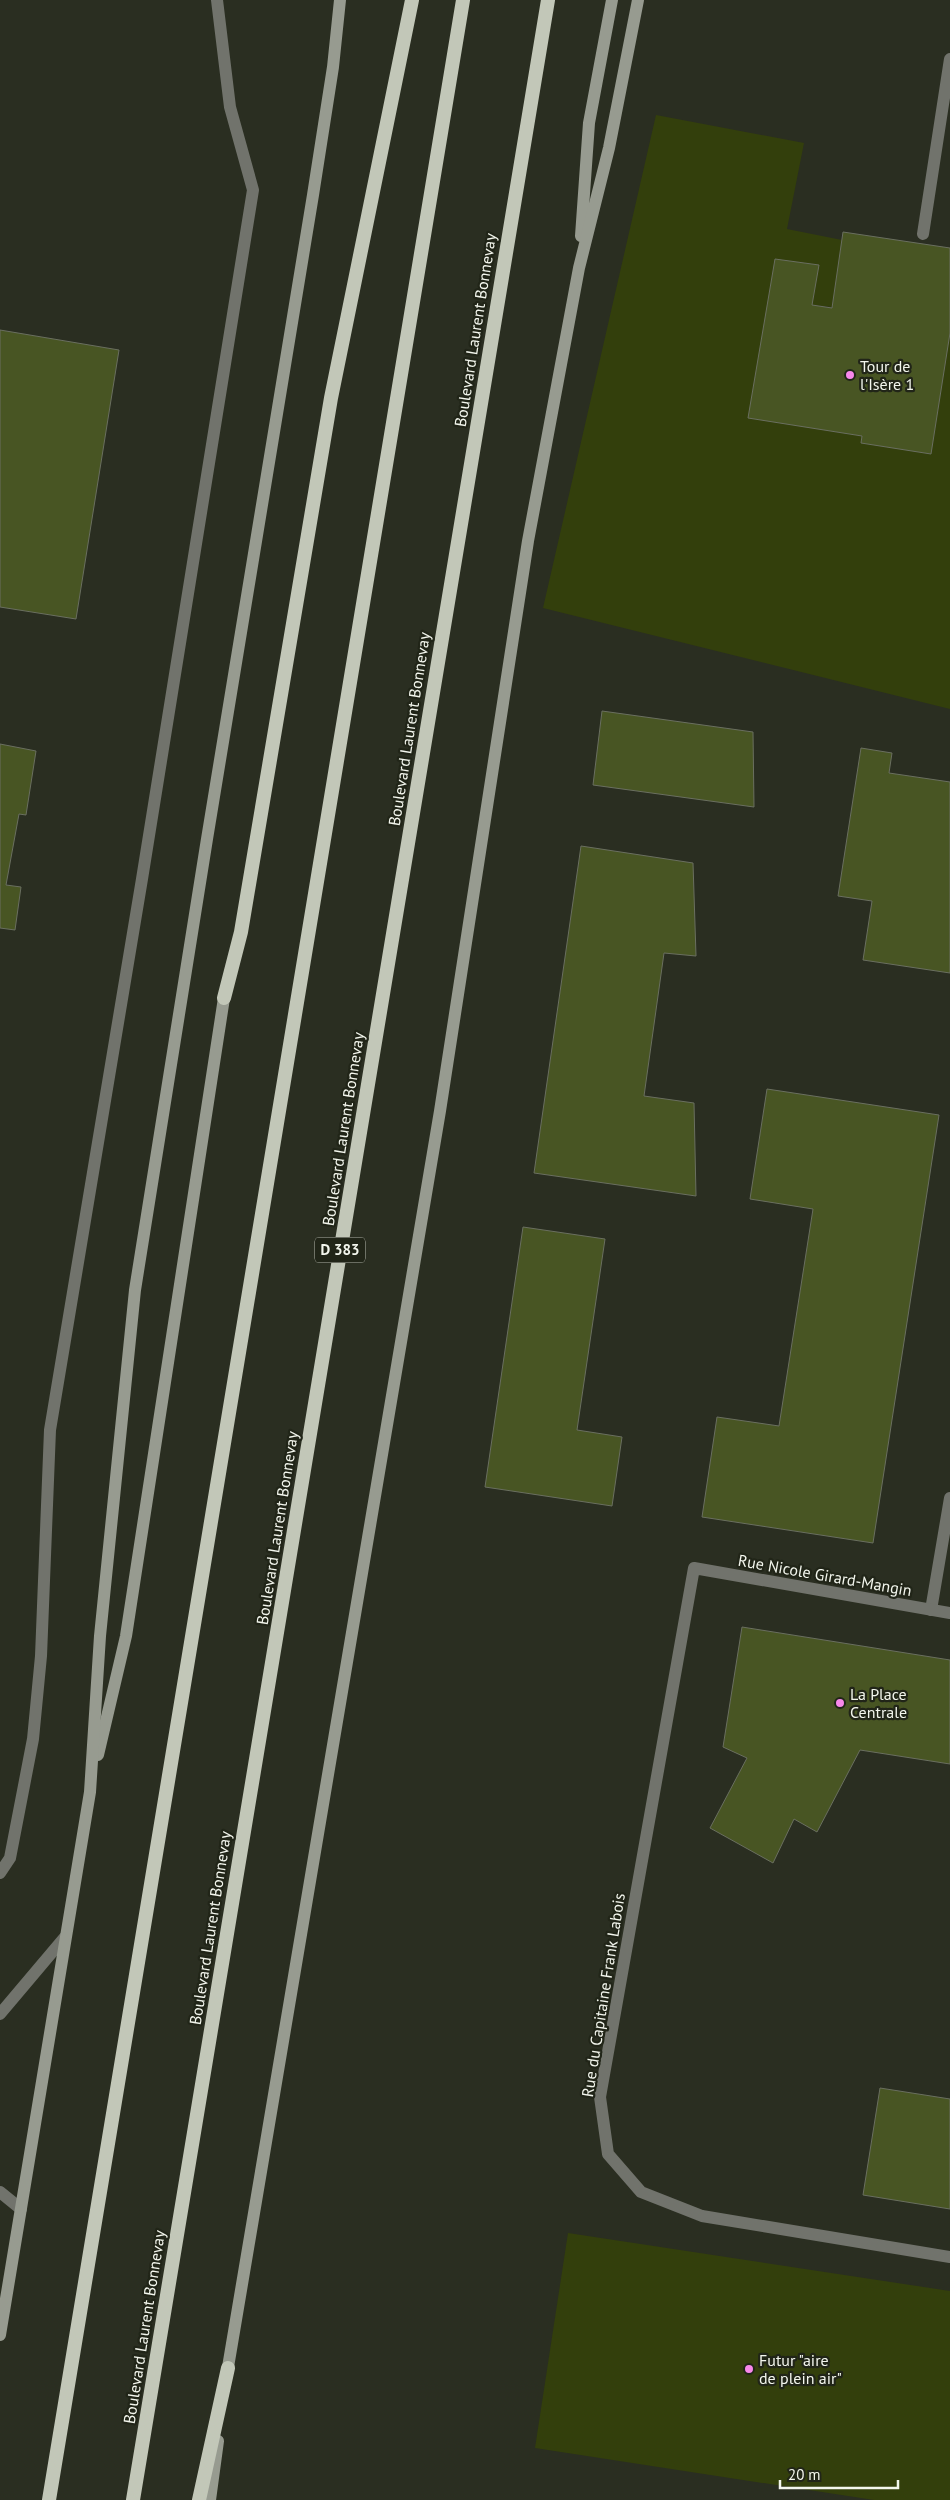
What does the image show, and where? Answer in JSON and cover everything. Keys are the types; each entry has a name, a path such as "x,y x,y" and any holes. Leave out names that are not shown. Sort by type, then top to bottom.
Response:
{"highway":[{"path":"224,998 241,932 331,398 412,0"},
{"path":"49,2500 463,0"},
{"name":"Boulevard Laurent Bonnevay","path":"133,2500 548,0"},
{"path":"199,2500 228,2368"}],"main road":[{"path":"90,1792 100,1636 136,1290 205,849 313,195 333,67 340,0"},
{"path":"579,268 589,123 612,0"},
{"path":"210,2500 228,2368 440,1111 528,541 579,268 609,148 638,0"},
{"path":"633,30 645,0"},
{"path":"0,2335 90,1792 126,1636 224,998"}],"street":[{"path":"0,1872 10,1858 33,1739 41,1656 50,1430 145,859 253,190 230,107 217,0"},
{"path":"923,234 950,60"},
{"path":"931,1610 950,1498"},
{"name":"Rue Nicole Girard-Mangin","path":"694,1568 950,1613"},
{"name":"Rue du Capitaine Frank Labois","path":"694,1568 600,2097 608,2154 640,2192 702,2216 950,2257"},
{"path":"0,2014 66,1937"},
{"path":"0,2192 21,2209"}],"green space":[{"path":"656,115 804,143 787,229 842,240 832,307 812,305 819,265 775,259 749,418 862,436 861,443 931,454 950,333 950,709 543,608"},
{"name":"Futur \"aire de plein air\"","path":"568,2233 950,2291 950,2500 874,2500 535,2448"}],"building":[{"name":"Tour de l'Isère 1","path":"843,232 950,248 950,333 931,454 861,443 862,436 748,418 775,259 819,265 812,305 832,308"},
{"path":"0,330 119,350 76,619 0,607"},
{"path":"602,711 753,732 754,807 593,785"},
{"path":"0,744 36,751 26,815 19,814 6,885 21,887 15,930 0,928"},
{"path":"861,748 892,753 889,773 950,782 950,973 863,960 872,901 838,896"},
{"path":"581,846 693,863 696,956 664,953 644,1096 694,1103 696,1196 534,1173"},
{"path":"767,1089 939,1115 873,1543 702,1517 717,1417 779,1426 813,1209 750,1199"},
{"path":"523,1227 605,1239 577,1430 622,1437 612,1506 485,1487"},
{"name":"La Place Centrale","path":"742,1627 950,1660 950,1764 860,1750 817,1832 794,1819 773,1863 710,1828 747,1758 723,1747"},
{"path":"880,2088 950,2099 950,2209 863,2195"}],"place":[{"name":"Tour de l'Isère 1","path":"850,375"},
{"name":"La Place Centrale","path":"840,1703"},
{"name":"Futur \"aire de plein air\"","path":"749,2369"}]}
